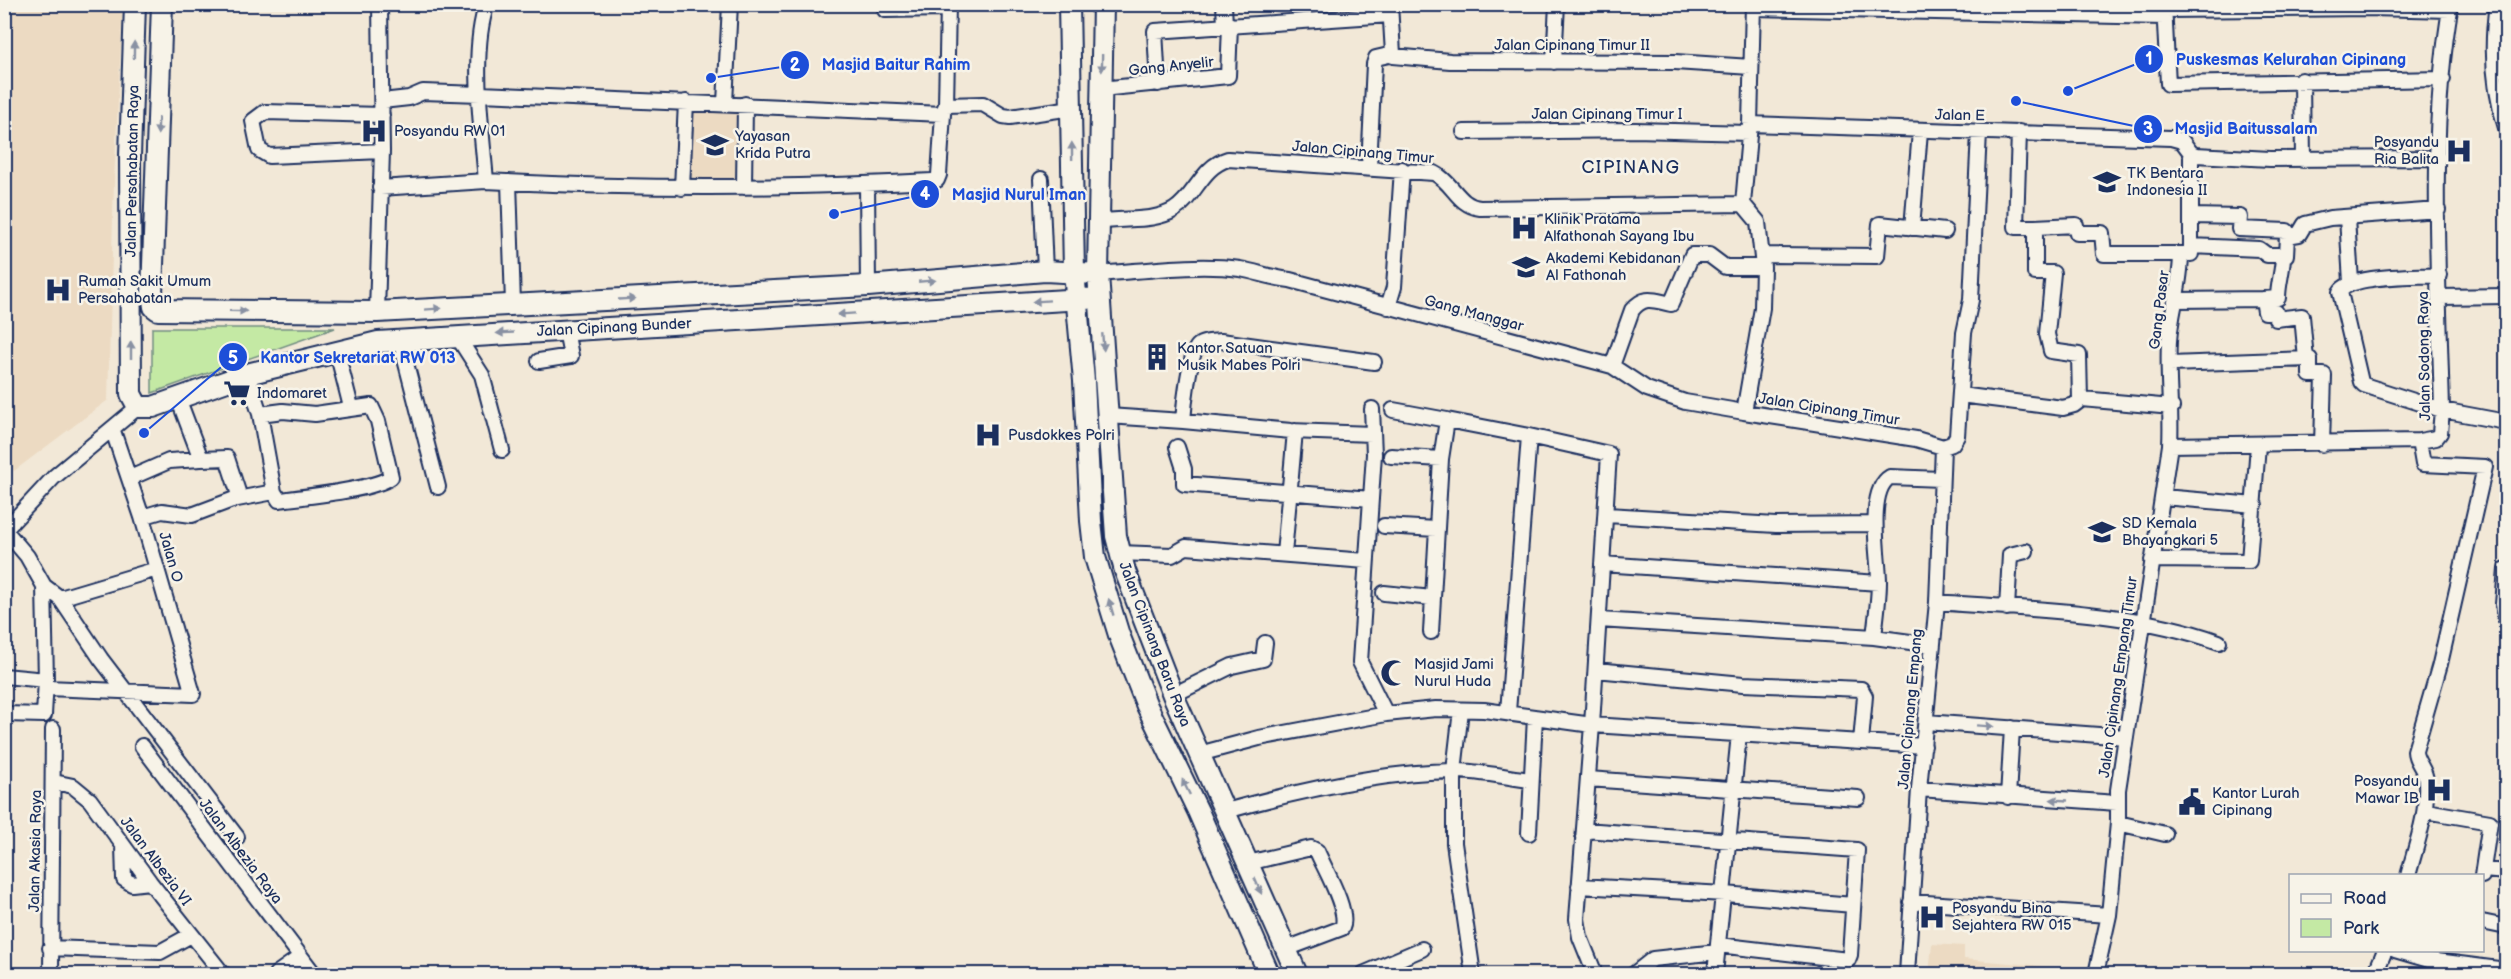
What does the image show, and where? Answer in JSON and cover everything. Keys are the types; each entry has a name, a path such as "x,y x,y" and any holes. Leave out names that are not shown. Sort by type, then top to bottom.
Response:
{"street":[{"name":"Jalan Persahabatan Raya","path":"135,4 130,156 131,394 138,407"},
{"name":"Jalan Persahabatan Raya","path":"158,310 154,307 152,294 162,4"},
{"path":"377,312 382,151 380,4"},
{"path":"486,181 480,94 480,37 482,17 487,4"},
{"path":"725,104 730,4"},
{"name":"Jalan Cipinang Baru Raya","path":"1069,4 1074,272 1095,556 1127,657 1147,706 1198,811 1269,975"},
{"name":"Jalan Cipinang Baru Raya","path":"1103,4 1098,274 1114,522 1119,553 1173,695 1297,975"},
{"path":"1224,4 1228,26"},
{"path":"1554,62 1557,4"},
{"path":"2497,4 2493,52 2499,105 2506,128"},
{"path":"1743,204 1749,128 1753,6 2164,11 2210,8 2450,8"},
{"path":"380,188 486,181 682,188 867,185 937,180 944,109 948,7 885,10"},
{"name":"Jalan Sodong Raya","path":"2170,445 2419,441 2436,438 2440,433 2442,410 2439,158 2450,8"},
{"path":"1158,84 1155,31 1390,10 1392,56 1376,58 1374,64 1369,167"},
{"path":"2164,11 2168,84 2443,79"},
{"name":"Gang Anyelir","path":"1101,89 1228,76 1228,26"},
{"name":"Jalan Cipinang Timur II","path":"1392,56 1450,61 1675,62 1751,67"},
{"path":"2302,80 2303,160"},
{"path":"382,151 268,156 260,150 253,121 266,112 382,108 423,92 725,104 944,109 983,104 1003,116 1010,117 1072,108"},
{"path":"682,188 686,102"},
{"path":"744,187 745,104"},
{"name":"Jalan E","path":"1749,128 2019,132 2170,138 2182,141 2191,153"},
{"name":"Jalan Cipinang Timur I","path":"1464,132 1749,128"},
{"path":"1912,228 1920,131"},
{"path":"1943,447 1955,442 1964,333 1971,300 1979,132"},
{"path":"2019,132 2016,227 2076,225 2077,232 2102,232 2104,254 2259,249 2267,255 2283,255"},
{"path":"2191,153 2303,160 2439,158"},
{"name":"Gang Pasar","path":"2170,445 2172,407 2169,343 2173,307 2177,300 2192,216 2191,153"},
{"path":"130,156 157,155"},
{"name":"Jalan Cipinang Timur","path":"1100,222 1160,217 1182,203 1212,165 1228,159 1402,169 1434,173 1442,177 1465,203 1480,208 1743,204 1758,222 1762,261 1762,308 1744,412 1916,439 1943,447"},
{"path":"1388,307 1394,287 1402,169"},
{"path":"1041,179 1045,271"},
{"path":"509,182 513,304"},
{"path":"867,185 868,286"},
{"path":"2287,236 2299,234 2305,224 2347,217 2438,210"},
{"path":"2177,300 2278,298 2283,255 2286,255 2287,231 2239,229 2240,217 2192,216"},
{"path":"2347,217 2351,282"},
{"path":"1612,366 1632,310 1638,302 1649,298 1671,304 1692,255 1709,255 1725,267 1762,261 1877,256 1879,225 1945,231"},
{"path":"2035,227 2035,273 2053,273 2047,334 2050,350 2079,355 2080,400"},
{"name":"Gang Manggar","path":"1098,274 1191,268 1239,269 1290,280 1612,366 1647,389 1685,402 1744,412"},
{"name":"Jalan Cipinang Bunder","path":"158,310 377,312 758,293 1045,271 1098,274"},
{"path":"2439,275 2351,282 2340,292 2361,382 2364,385 2442,410 2506,422"},
{"path":"757,320 748,313 746,303 748,297 758,293"},
{"path":"704,295 716,303 717,308 708,322"},
{"path":"2440,297 2506,296"},
{"name":"Jalan Cipinang Bunder","path":"138,407 153,407 247,374 366,344 400,340 1100,298"},
{"path":"2264,299 2265,312 2276,312 2276,319 2302,316 2306,359"},
{"path":"539,361 571,356 566,330"},
{"path":"457,336 482,375 502,450"},
{"path":"400,340 438,487"},
{"path":"1183,421 1191,363 1196,348 1201,344 1221,340 1374,362"},
{"path":"337,352 351,407"},
{"path":"2170,364 2310,359 2310,375 2324,375 2322,444"},
{"path":"247,374 260,414 274,492 278,500 349,489 390,478 374,409 371,406 351,407 315,414 283,411 260,414"},
{"path":"1960,395 2063,408 2074,405 2080,400 2172,407"},
{"path":"178,398 201,459"},
{"path":"138,407 54,477 5,530 27,556 44,586 60,598 101,659 237,837"},
{"path":"1372,410 1374,454 1360,662 1386,714"},
{"path":"1393,410 1609,454 1607,515 1577,919 1580,937 1594,975"},
{"path":"1108,416 1295,431 1372,434"},
{"path":"1431,632 1441,459 1447,420"},
{"name":"Jalan O","path":"113,430 142,517 193,694 126,690"},
{"path":"1284,554 1295,431"},
{"path":"1508,712 1529,436"},
{"path":"2409,874 2426,811 2426,779 2415,758 2415,751 2440,664 2485,467 2423,464 2419,441"},
{"name":"Jalan Cipinang Empang Timur","path":"2096,975 2109,915 2118,823 2117,803 2170,445"},
{"path":"2152,561 2249,561 2258,445"},
{"path":"1177,447 1184,469 1184,484 1371,499"},
{"name":"Jalan Cipinang Empang","path":"1907,975 1919,789 1937,602 1943,447"},
{"path":"1391,456 1441,459"},
{"path":"130,478 169,461 227,458 240,498"},
{"path":"1874,637 1879,583 1875,524 1878,498 1886,478 1941,479"},
{"path":"142,517 162,511 192,516 240,498 274,492"},
{"path":"2163,497 2255,505"},
{"path":"1607,515 1776,525 1875,524"},
{"path":"1384,526 1436,529"},
{"path":"1119,553 1172,555 1186,547 1366,561"},
{"path":"2007,608 2010,555 2026,552"},
{"path":"1602,564 1879,583"},
{"path":"2506,569 2503,604 2506,620"},
{"path":"60,598 157,570"},
{"path":"4,714 44,715 47,684 44,586"},
{"path":"1384,593 1432,598"},
{"path":"1937,602 2143,622 2195,633 2219,642"},
{"path":"1599,620 1874,637 1932,645"},
{"path":"1173,695 1232,666 1263,659 1265,643"},
{"path":"1596,670 1743,684 1863,690 1861,742"},
{"path":"4,676 47,684 126,690"},
{"path":"1199,754 1258,738 1386,714 1436,709 1508,712 1592,725 1924,746"},
{"path":"1461,710 1454,771 1454,843 1473,975"},
{"path":"1529,833 1535,717"},
{"path":"1926,722 2126,736"},
{"path":"2008,797 2012,728"},
{"name":"Jalan Akasia Raya","path":"51,975 53,729"},
{"path":"1715,975 1725,894 1739,734"},
{"name":"Jalan Albezia Raya","path":"142,746 314,975"},
{"path":"1198,811 1227,813 1331,788 1386,778 1454,771 1531,780"},
{"path":"1588,779 1858,798"},
{"name":"Jalan Albezia VI","path":"54,782 73,786 82,791 223,975"},
{"path":"1919,789 2117,803"},
{"path":"2426,811 2488,820 2490,824 2483,873 2506,872"},
{"path":"1210,838 1227,813"},
{"path":"2118,823 2165,834"},
{"path":"1584,830 1857,850 1851,955 1848,960 1717,948 1653,959 1634,975"},
{"path":"1248,863 1311,848 1317,851 1339,900 1344,923 1342,928 1286,949"},
{"path":"1579,886 1725,894 1853,905"},
{"path":"1911,902 2109,915"},
{"path":"2484,922 2506,927"},
{"path":"50,948 160,952 191,935"},
{"path":"1363,975 1422,949"},
{"path":"2374,975 2385,952"},
{"path":"2400,952 2429,960 2506,970"},
{"path":"276,975 300,957"}],"shaded area":[{"name":"Rumah Sakit Umum Persahabatan","path":"5,4 123,5 114,180 108,400 14,471 4,459"},
{"name":"Yayasan Krida Putra","path":"689,106 742,107 740,182 688,182"},
{"path":"1932,944 1964,946 1964,959 2088,970 2088,974 1929,974"}],"green space":[{"path":"152,328 335,328 152,393"}],"place":[{"name":"Masjid Baitur Rahim","path":"711,78"},
{"name":"Puskesmas Kelurahan Cipinang","path":"2068,91"},
{"name":"Masjid Baitussalam","path":"2016,101"},
{"name":"Posyandu RW 01","path":"374,131"},
{"name":"Yayasan Krida Putra","path":"715,145"},
{"name":"Posyandu Ria Balita","path":"2459,151"},
{"name":"TK Bentara Indonesia II","path":"2107,182"},
{"name":"Masjid Nurul Iman","path":"834,214"},
{"name":"Klinik Pratama Alfathonah Sayang Ibu","path":"1524,228"},
{"name":"Akademi Kebidanan Al Fathonah","path":"1526,267"},
{"name":"Rumah Sakit Umum Persahabatan","path":"58,290"},
{"name":"Kantor Satuan Musik Mabes Polri","path":"1157,357"},
{"name":"Indomaret","path":"237,393"},
{"name":"Kantor Sekretariat RW 013","path":"144,433"},
{"name":"Pusdokkes Polri","path":"988,435"},
{"name":"SD Kemala Bhayangkari 5","path":"2102,532"},
{"name":"Masjid Jami Nurul Huda","path":"1394,673"},
{"name":"Posyandu Mawar IB","path":"2439,790"},
{"name":"Kantor Lurah Cipinang","path":"2192,802"},
{"name":"Posyandu Bina Sejahtera RW 015","path":"1932,917"}],"district":[{"name":"CIPINANG","path":"1631,167"}]}
